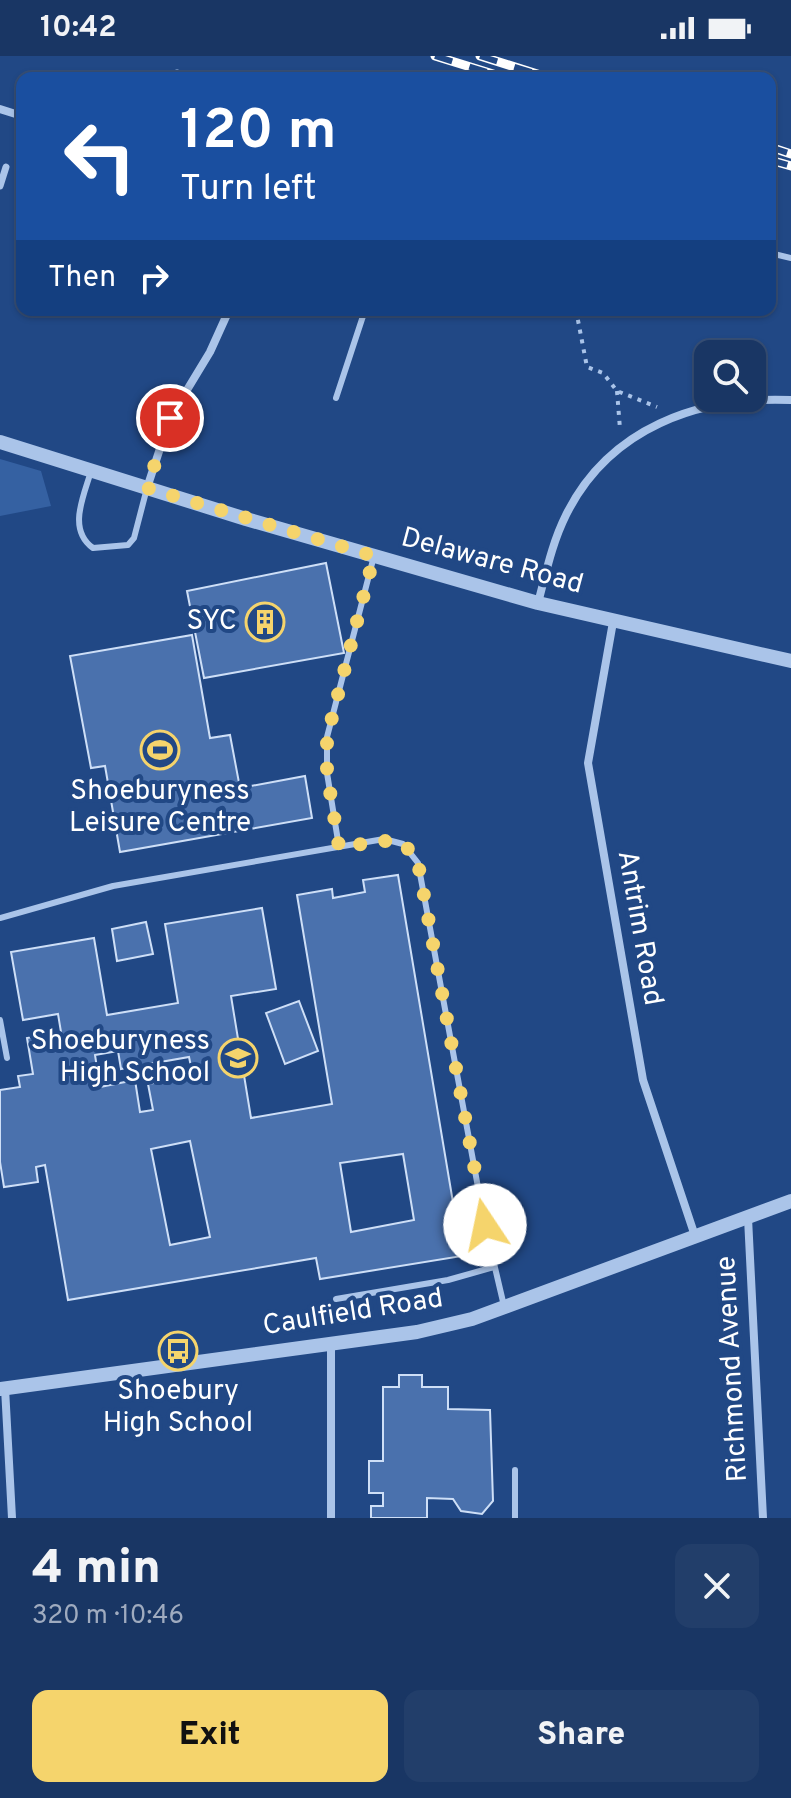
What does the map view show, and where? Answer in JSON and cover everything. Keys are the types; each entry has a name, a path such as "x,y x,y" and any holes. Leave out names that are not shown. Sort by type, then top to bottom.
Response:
{"street":[{"path":"0,186 6,167"},
{"path":"147,488 170,418 210,352 226,316"},
{"path":"538,603 566,516 594,471 620,444 675,414 743,400 791,400"},
{"name":"Delaware Road","path":"0,442 538,603 791,661"},
{"name":"Antrim Road","path":"613,622 588,763 643,1080 695,1236"},
{"name":"Caulfield Road","path":"3,1389 331,1345 417,1332 472,1319 791,1201"},
{"name":"Richmond Avenue","path":"748,1218 763,1518"},
{"path":"331,1345 331,1518"},
{"path":"3,1389 12,1518"}],"lane":[{"path":"336,398 363,316"},
{"path":"91,471 78,524 82,541 93,548 128,545 134,538 147,488"},
{"path":"339,847 327,773 327,737 374,556"},
{"path":"0,918 113,886 339,847 394,840 413,852 418,863 504,1307"},
{"path":"0,1020 7,1058"},
{"path":"336,1299 448,1280 494,1267"},
{"path":"515,1470 515,1518"}],"path":[{"path":"577,316 587,367 603,373 617,391 675,414"},
{"path":"617,391 620,444"}],"shaded area":[{"path":"0,459 41,471 51,506 0,516"}],"building":[{"name":"SYC","path":"326,563 344,653 204,678 187,591"},
{"name":"Shoeburyness Leisure Centre","path":"192,635 210,738 230,735 240,788 305,776 312,818 120,852 105,766 91,768 70,656"},
{"path":"398,875 462,1256 320,1279 316,1258 68,1300 45,1165 36,1167 38,1182 4,1187 0,1162 0,1090 20,1087 18,1076 33,1074 27,1038 61,1032 58,1014 23,1020 11,952 94,938 107,1015 178,1003 165,924 262,908 276,989 231,996 251,1118 332,1104 297,895 332,889 333,898 365,892 363,880","holes":["118,1051 121,1069 189,1057 193,1076 148,1084 153,1110 140,1112 135,1080 100,1087 95,1055","190,1141 210,1237 170,1245 151,1149","403,1154 414,1220 351,1232 340,1163"]},
{"path":"146,922 153,954 117,961 112,929"},
{"path":"299,1001 318,1051 285,1064 266,1013"},
{"path":"399,1375 422,1375 422,1387 448,1387 448,1409 490,1410 493,1501 482,1514 461,1511 453,1499 427,1498 427,1518 371,1518 371,1506 383,1506 383,1493 369,1493 369,1461 383,1461 383,1387 399,1387"}],"railway":[{"path":"435,56 487,72"},
{"path":"480,56 531,72"},
{"path":"776,149 791,154"},
{"path":"776,162 791,166"}],"place":[{"name":"SYC","path":"265,622"},
{"name":"Shoeburyness Leisure Centre","path":"160,750"},
{"name":"Shoeburyness High School","path":"238,1058"},
{"name":"Shoebury High School","path":"178,1351"}],"route":[{"path":"170,418 147,488 374,556 327,737 327,773 339,847 394,840 413,852 418,863 485,1225"}]}
